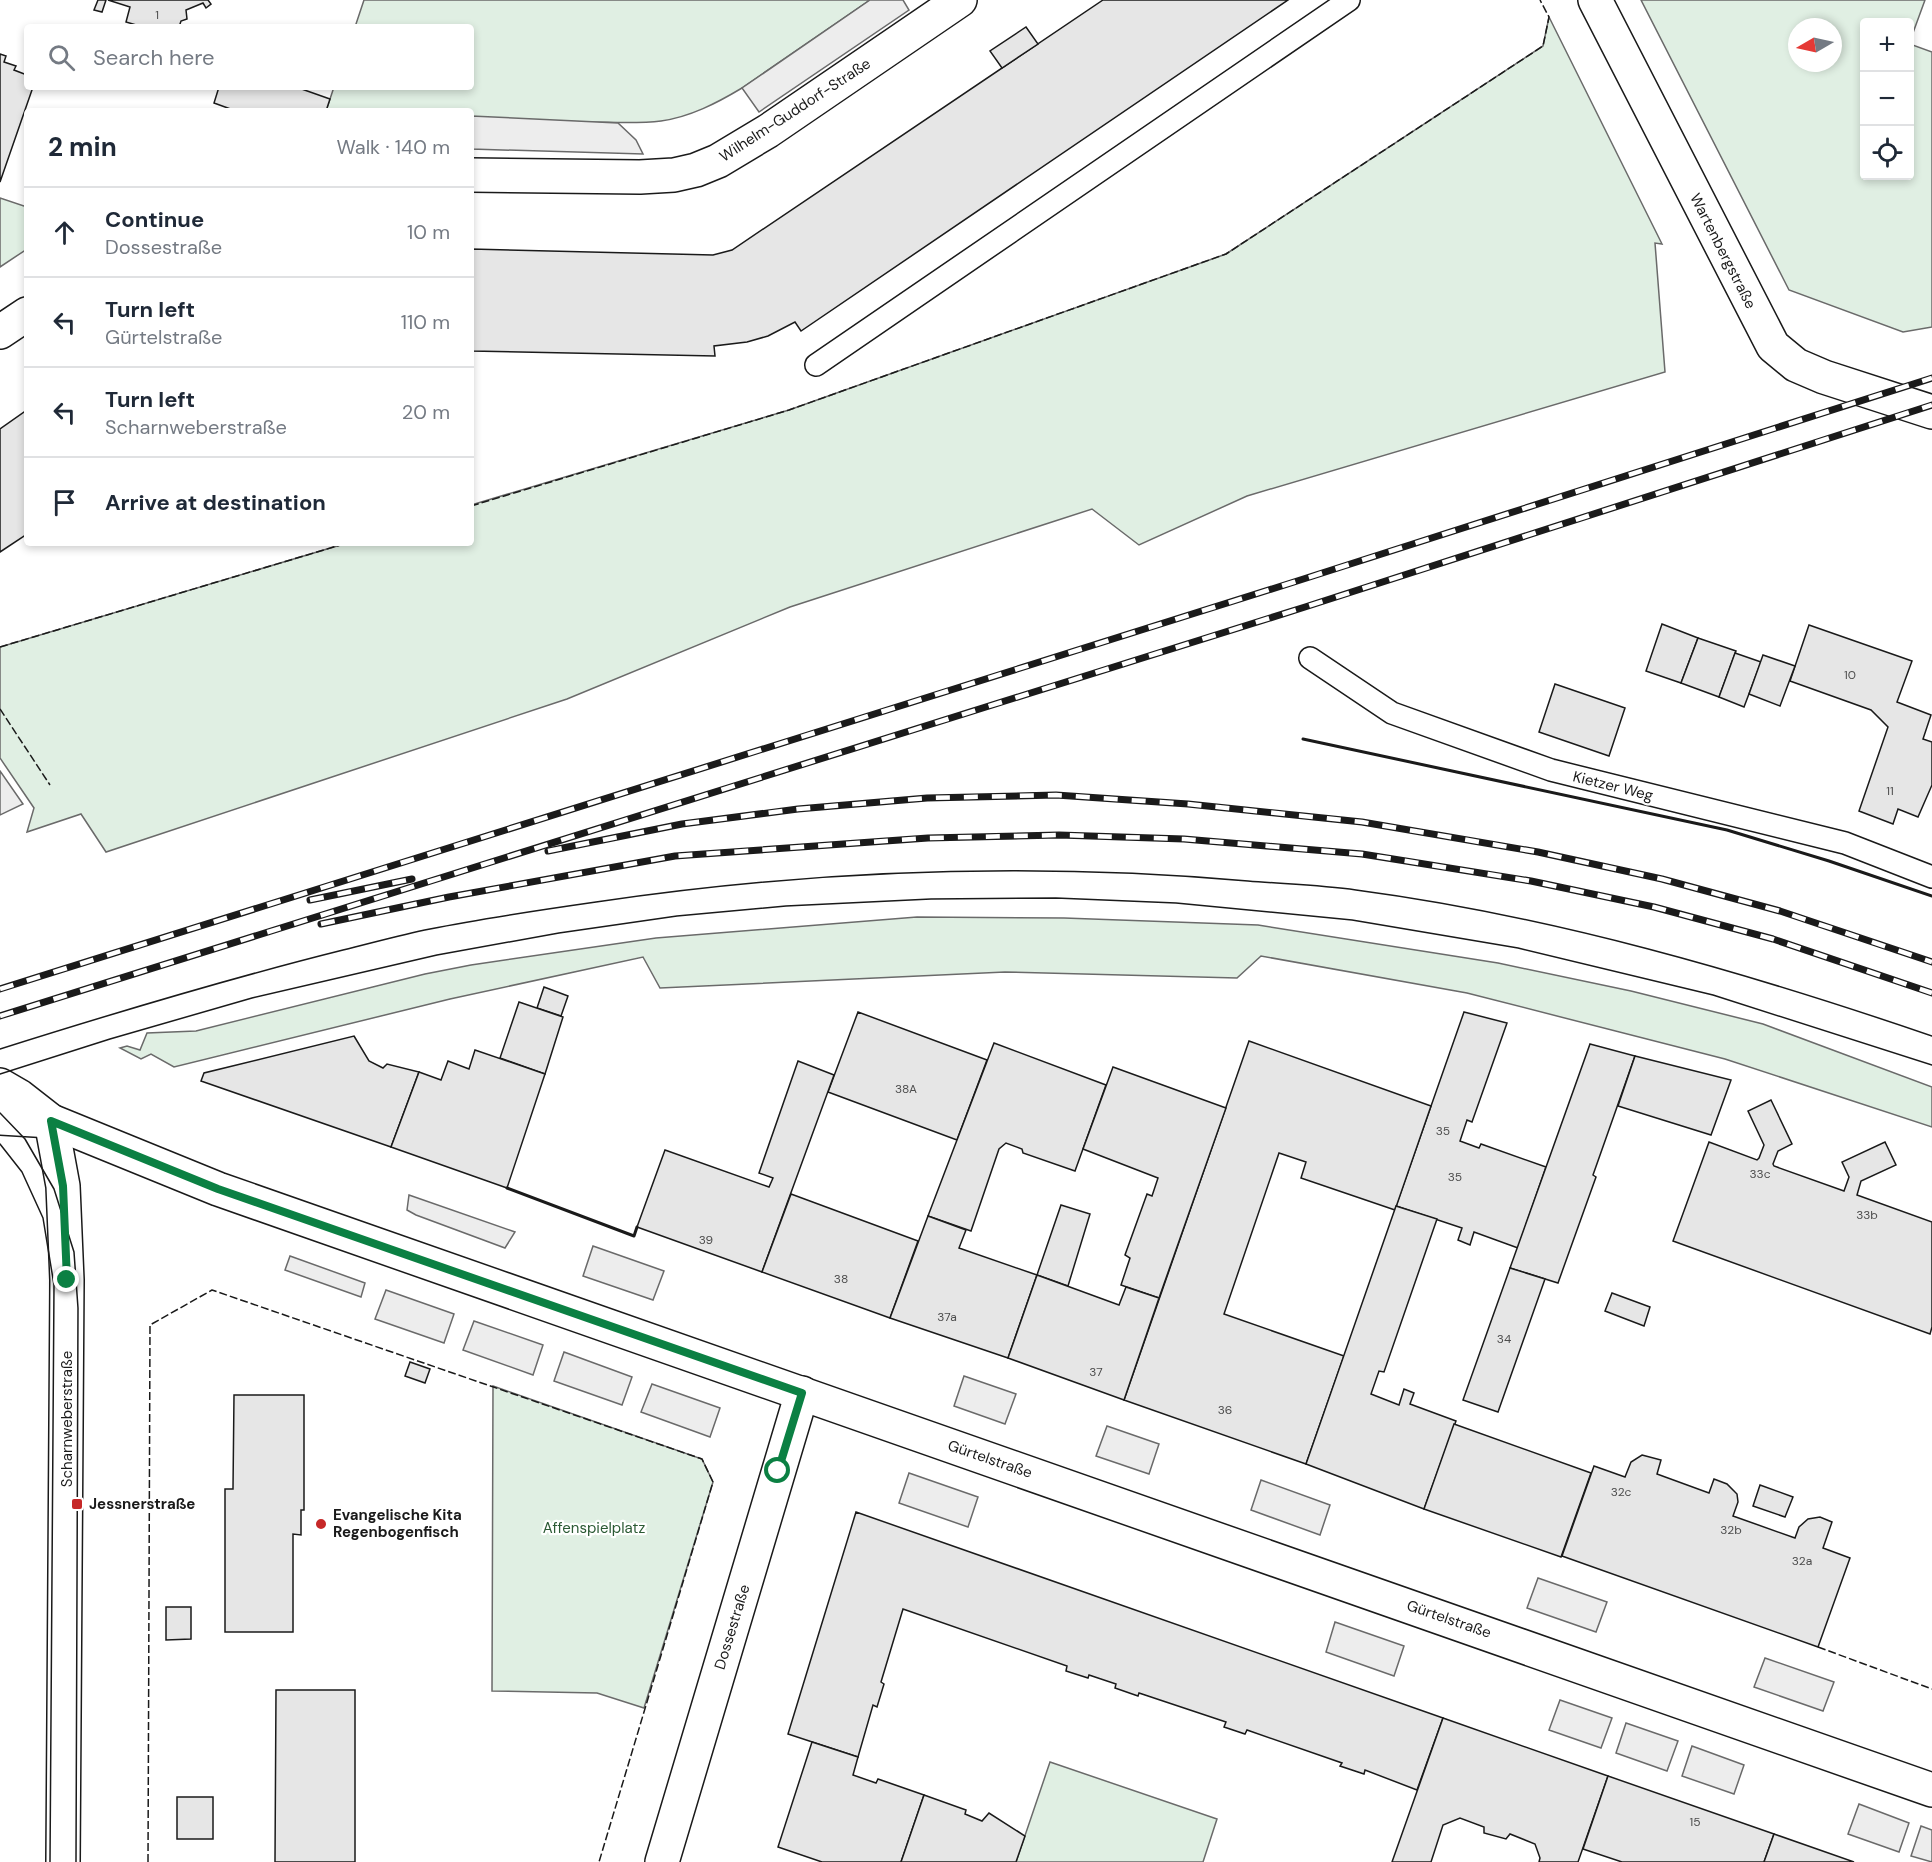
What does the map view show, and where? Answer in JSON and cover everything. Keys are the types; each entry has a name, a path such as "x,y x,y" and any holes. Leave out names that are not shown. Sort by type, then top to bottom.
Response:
{"street":[{"name":"Wilhelm-Guddorf-Straße","path":"474,175 640,177 674,175 696,170 768,131 960,0"},
{"name":"Wartenbergstraße","path":"1594,0 1773,346 1796,365 1932,412"},
{"path":"0,332 24,316"},
{"name":"Gürtelstraße","path":"0,1085 19,1096 51,1121 218,1189 1932,1790"},
{"name":"Gürtelstraße","path":"0,1118 51,1121"},
{"name":"Scharnweberstraße","path":"51,1121 63,1186 67,1280 63,1862"},
{"name":"Dossestraße","path":"662,1862 802,1393"}],"lane":[{"path":"816,365 1349,0"},
{"name":"Kietzer Weg","path":"1310,658 1392,713 1551,770 1845,843 1932,877"}],"green space":[{"path":"364,0 870,0 723,99 682,116 661,121 633,123 474,119 474,108 327,108 333,90 474,90 474,24 356,24"},
{"path":"1641,0 1925,0 1914,30 1914,18 1860,18 1860,180 1914,180 1914,45 1932,52 1932,327 1903,332 1789,290"},
{"path":"1549,17 1662,244 1655,243 1665,372 1247,496 1139,545 1092,509 790,607 567,699 106,852 81,814 27,832 34,808 0,758 0,647 337,546 474,546 474,504 789,410 1226,254 1543,46"},
{"path":"0,198 24,206 24,251 0,267"},
{"path":"917,917 1064,918 1258,925 1498,963 1631,991 1763,1024 1932,1087 1932,1127 1725,1059 1467,993 1261,956 1237,978 1005,972 660,988 643,957 450,999 174,1067 151,1054 141,1059 120,1048 127,1046 140,1050 147,1033 196,1031 425,974 471,965 656,938"},
{"name":"Affenspielplatz","path":"493,1386 702,1459 713,1482 644,1708 597,1693 492,1691"},
{"path":"1050,1762 1217,1819 1203,1862 1016,1862"}],"shaded area":[{"path":"870,0 903,0 909,10 759,112 742,88"},
{"path":"474,116 618,123 636,140 643,154 474,149"},
{"path":"0,771 23,804 0,815"},
{"path":"409,1195 515,1232 505,1248 416,1215 407,1210"},
{"path":"593,1246 664,1271 653,1300 583,1276"},
{"path":"290,1256 365,1283 361,1297 285,1270"},
{"path":"386,1290 454,1314 444,1343 375,1319"},
{"path":"474,1321 543,1345 533,1375 463,1350"},
{"path":"564,1352 632,1377 622,1405 554,1381"},
{"path":"964,1376 1016,1394 1005,1424 954,1406"},
{"path":"652,1384 720,1408 710,1437 641,1412"},
{"path":"1107,1426 1159,1444 1149,1474 1096,1456"},
{"path":"909,1473 978,1497 968,1527 899,1503"},
{"path":"1261,1480 1330,1505 1320,1535 1251,1510"},
{"path":"1538,1578 1607,1602 1596,1632 1527,1608"},
{"path":"1335,1622 1404,1646 1394,1676 1326,1652"},
{"path":"1765,1658 1834,1682 1823,1711 1754,1687"},
{"path":"1560,1700 1612,1718 1601,1748 1549,1730"},
{"path":"1626,1723 1678,1741 1667,1771 1616,1753"},
{"path":"1692,1746 1744,1765 1734,1794 1682,1776"},
{"path":"1859,1804 1909,1823 1899,1852 1848,1834"},
{"path":"1921,1826 1932,1830 1932,1862 1911,1856"}],"building":[{"path":"98,0 106,0 102,12 94,10"},
{"path":"108,0 208,0 211,4 206,8 203,3 186,10 187,19 181,21 180,24 126,22 130,7"},
{"path":"1103,0 1288,0 801,331 795,322 768,336 747,342 714,346 715,356 474,351 474,249 713,255 732,250"},
{"path":"1026,27 1038,44 1002,68 990,51"},
{"path":"0,54 6,56 4,62 16,66 14,70 24,74 24,90 32,90 0,182"},
{"path":"218,90 304,90 330,99 327,108 228,108 214,103"},
{"path":"24,412 24,536 0,552 0,429"},
{"path":"1662,624 1698,638 1681,683 1646,671"},
{"path":"1809,625 1912,661 1897,702 1931,715 1923,739 1932,742 1932,785 1918,817 1898,809 1893,824 1859,811 1888,727 1871,710 1790,681"},
{"path":"1698,638 1736,651 1719,697 1681,683"},
{"path":"1735,653 1761,662 1744,707 1719,697"},
{"path":"1763,655 1795,666 1780,706 1749,694"},
{"path":"1555,684 1625,708 1609,756 1539,732"},
{"path":"544,987 568,996 561,1016 537,1008"},
{"path":"519,1002 563,1017 545,1074 500,1058"},
{"path":"858,1012 987,1060 957,1140 828,1092"},
{"path":"1464,1012 1507,1023 1472,1122 1467,1120 1460,1141 1479,1148 1481,1144 1546,1167 1518,1248 1474,1232 1470,1245 1458,1240 1462,1228 1396,1206"},
{"path":"354,1036 369,1061 383,1068 387,1064 419,1072 391,1147 201,1081 204,1073"},
{"path":"1249,1041 1431,1106 1395,1210 1301,1178 1306,1162 1279,1153 1224,1314 1344,1356 1306,1464 1124,1400"},
{"path":"994,1043 1106,1085 1075,1171 1023,1153 1022,1149 1006,1143 999,1149 971,1231 928,1216"},
{"path":"1590,1044 1635,1056 1593,1175 1596,1177 1558,1283 1510,1268"},
{"path":"475,1050 545,1074 507,1188 391,1147 419,1072 441,1080 448,1061 469,1069"},
{"path":"1635,1056 1731,1080 1711,1135 1618,1106"},
{"path":"798,1061 834,1075 762,1272 637,1227 665,1150 769,1187 773,1178 759,1173"},
{"path":"1113,1067 1226,1108 1159,1298 1121,1285 1130,1258 1125,1255 1147,1194 1152,1196 1158,1178 1083,1149"},
{"path":"1771,1100 1792,1144 1778,1151 1774,1166 1844,1191 1849,1177 1842,1162 1885,1142 1896,1165 1861,1181 1857,1195 1932,1222 1932,1327 1930,1334 1673,1241 1709,1142 1757,1160 1764,1145 1748,1111"},
{"path":"791,1194 918,1241 890,1318 762,1272"},
{"path":"1061,1205 1090,1214 1068,1286 1037,1275"},
{"path":"1396,1206 1437,1219 1384,1372 1379,1371 1371,1394 1399,1405 1404,1389 1414,1393 1410,1404 1456,1421 1424,1509 1306,1464"},
{"path":"928,1216 966,1230 959,1248 1037,1275 1008,1358 890,1318"},
{"path":"1510,1268 1545,1279 1498,1412 1463,1400"},
{"path":"1037,1275 1119,1305 1126,1287 1159,1298 1124,1400 1008,1358"},
{"path":"1612,1293 1650,1307 1644,1326 1605,1311"},
{"path":"410,1362 430,1369 425,1383 405,1376"},
{"path":"234,1395 304,1395 304,1510 301,1510 301,1535 293,1534 293,1632 225,1632 225,1489 233,1489"},
{"path":"1454,1424 1591,1473 1561,1557 1424,1509"},
{"path":"1642,1455 1661,1460 1657,1474 1709,1493 1714,1479 1727,1484 1737,1494 1738,1502 1733,1516 1795,1538 1799,1527 1808,1519 1820,1517 1832,1522 1823,1548 1850,1558 1818,1647 1562,1556 1594,1466 1625,1477 1631,1462"},
{"path":"1760,1485 1793,1497 1785,1517 1753,1506"},
{"path":"856,1512 1443,1718 1417,1790 1365,1770 1364,1774 1340,1766 1342,1763 1247,1730 1245,1734 1224,1727 1226,1722 1139,1693 1138,1696 1115,1688 1116,1684 1089,1675 1088,1678 1066,1671 1067,1666 903,1609 881,1682 884,1684 877,1707 873,1705 858,1757 788,1734"},
{"path":"166,1607 191,1607 191,1639 166,1640"},
{"path":"276,1690 355,1690 355,1862 275,1862"},
{"path":"1443,1718 1608,1776 1578,1862 1539,1862 1540,1858 1535,1844 1510,1834 1506,1839 1484,1833 1484,1827 1460,1818 1443,1825 1431,1862 1392,1862"},
{"path":"812,1742 858,1757 853,1775 876,1783 878,1779 924,1795 901,1862 822,1862 778,1847"},
{"path":"1608,1776 1774,1834 1764,1862 1622,1862 1583,1849"},
{"path":"924,1795 966,1810 965,1814 982,1821 989,1813 1025,1836 1016,1862 901,1862"},
{"path":"177,1797 213,1797 213,1839 177,1839"},
{"path":"1774,1834 1854,1862 1764,1862"}],"tram line":[{"path":"0,1049 256,973 397,936 471,921 677,891 758,883 921,872 1003,871 1166,875 1329,887 1429,901 1575,931 1647,949 1791,990 1932,1036"},
{"path":"0,1074 252,998 437,955 559,933 677,916 786,906 931,899 1056,898 1176,903 1352,920 1518,948 1713,995 1932,1065"},
{"path":"0,1113 25,1139 54,1189 74,1252 78,1308 76,1862"},
{"path":"0,1144 22,1172 43,1218 54,1285 50,1862"}],"railway":[{"path":"0,989 1294,582 1932,378"},
{"path":"0,1016 1305,607 1932,405"},
{"path":"548,851 682,824 798,809 927,798 1056,795 1188,804 1362,822 1538,852 1662,879 1780,911 1932,962"},
{"path":"321,924 449,897 675,856 928,838 1059,835 1184,839 1362,854 1531,881 1654,907 1773,939 1932,993"},
{"path":"310,900 412,879"}],"fence":[{"path":"474,505 789,410 1226,254 1543,46 1549,17 1540,0"},
{"path":"0,647 337,546"},
{"path":"0,709 50,785"},
{"path":"148,1862 150,1325 212,1290 702,1459 713,1482 599,1862"},
{"path":"1818,1647 1932,1689"}],"wall":[{"path":"1303,739 1727,830 1932,896"},
{"path":"507,1188 634,1236 637,1227"}],"place":[{"name":"Jessnerstraße","path":"77,1504"},
{"name":"Evangelische Kita Regenbogenfisch","path":"321,1524"}],"route":[{"path":"67,1280 63,1186 51,1121 218,1189 802,1393 778,1471"}]}
